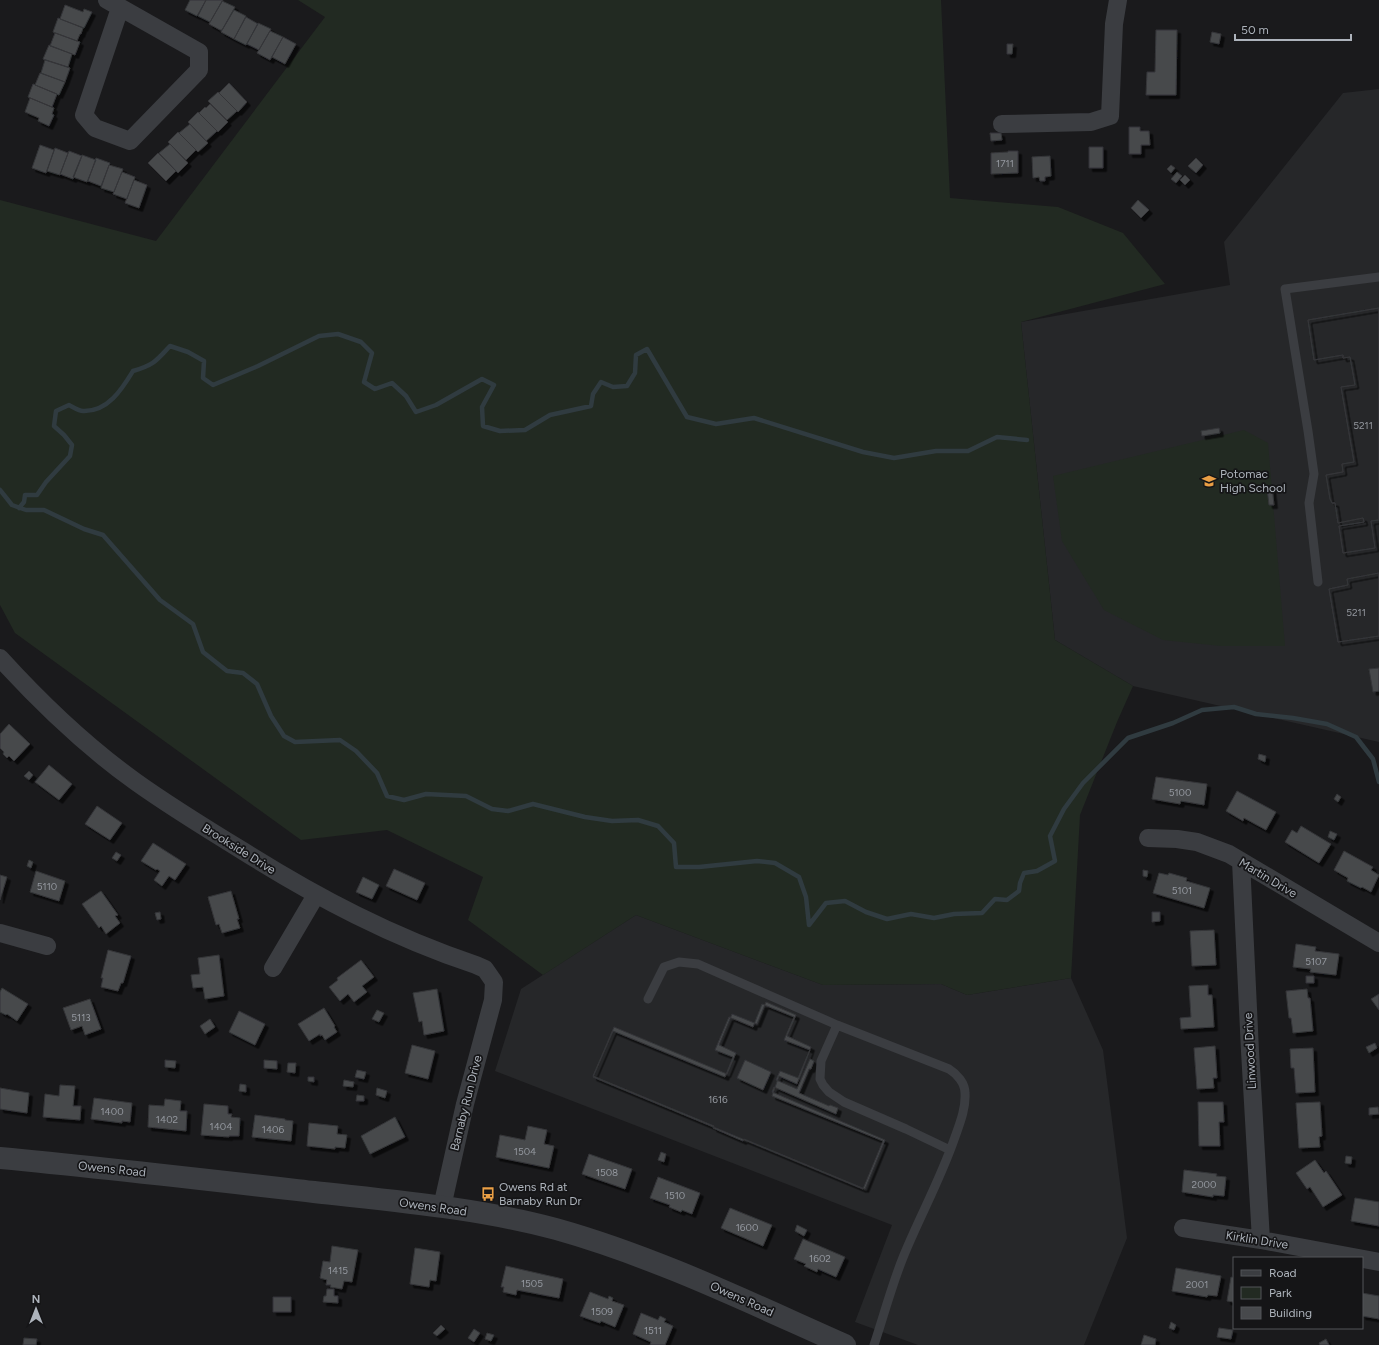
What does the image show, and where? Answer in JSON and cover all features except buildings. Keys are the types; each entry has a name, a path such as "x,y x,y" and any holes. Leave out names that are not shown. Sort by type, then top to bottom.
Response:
{"street":[{"path":"1002,124 1091,122 1110,116 1114,24 1118,0"},
{"path":"113,4 199,52 199,70 130,141 95,128 84,115 113,4"},
{"name":"Brookside Drive","path":"0,658 25,686 75,733 135,781 194,821 316,895 416,943 476,964 485,969 494,982 492,1000"},
{"name":"Martin Drive","path":"1148,838 1177,839 1197,842 1229,854 1379,943"},
{"name":"Linwood Drive","path":"1241,861 1261,1240"},
{"path":"273,968 316,895"},
{"path":"0,933 47,946"},
{"name":"Barnaby Run Drive","path":"442,1207 465,1104 492,1000"},
{"name":"Owens Road","path":"0,1158 442,1207 556,1229 637,1255 701,1281 845,1345"},
{"name":"Kirklin Drive","path":"1183,1228 1261,1240 1352,1257"},
{"name":"Kirklin Drive","path":"1363,1259 1379,1262"}],"lane":[{"path":"1318,582 1309,503 1314,474 1285,289 1379,277"},
{"path":"648,999 664,967 678,962 698,964 837,1025 939,1064 955,1073 964,1084 966,1092 964,1109 950,1150 904,1256 874,1345"},
{"path":"837,1025 821,1061 820,1079 829,1092 844,1102 906,1128 950,1150"}],"shaded area":[{"name":"Potomac High School","path":"1379,89 1379,742 1133,686 1055,640 1021,322 1230,285 1224,242 1343,93"},
{"path":"636,915 823,985 941,984 967,995 1071,978 1103,1050 1127,1238 1084,1345 918,1345 855,1322 892,1225 495,1071 521,989"}],"green space":[{"path":"298,0 941,0 950,198 1058,207 1123,233 1165,284 1021,322 1055,640 1133,686 1080,815 1071,978 967,995 941,984 823,985 636,915 543,975 468,920 483,877 387,830 301,840 15,633 0,605 0,200 156,241 325,17"},
{"path":"1244,430 1268,443 1285,646 1221,646 1163,640 1104,610 1062,541 1053,476"}],"waterway":[{"path":"19,508 24,502 25,495 37,495 46,482 70,456 72,445 54,426 56,411 69,405 83,411 100,408 107,404 119,392 133,371 146,367 154,362 170,346 188,352 204,361 203,378 213,385 258,366 319,336 338,334 361,342 372,353 364,382 375,389 392,383 406,396 416,412 436,405 482,379 494,385 482,407 483,426 500,431 525,430 550,415 591,406 593,394 601,382 613,387 627,386 635,373 636,355 647,349 687,417 716,424 754,418 863,452 894,458 936,451 968,451 997,437 1027,440"},
{"path":"0,490 12,505 26,510 44,510 84,529 103,535 160,600 193,624 203,652 227,671 243,673 257,684 271,716 284,736 295,742 340,740 356,751 377,773 387,796 404,800 426,794 466,796 492,809 508,811 533,804 585,817 612,821 638,820 658,826 674,843 676,867 699,867 757,861 775,863 799,877 806,897 809,925 826,903 845,901 866,912 887,919 911,914 934,918 954,914 982,913 995,899 1007,900 1019,891 1024,873 1037,871 1055,861 1050,836 1064,809 1083,783 1128,738 1173,723 1202,710 1234,707 1256,714 1327,724 1356,737 1373,759 1379,782"}],"place":[{"name":"Potomac High School","path":"1209,481"},
{"name":"Owens Rd at Barnaby Run Dr","path":"488,1194"}]}
